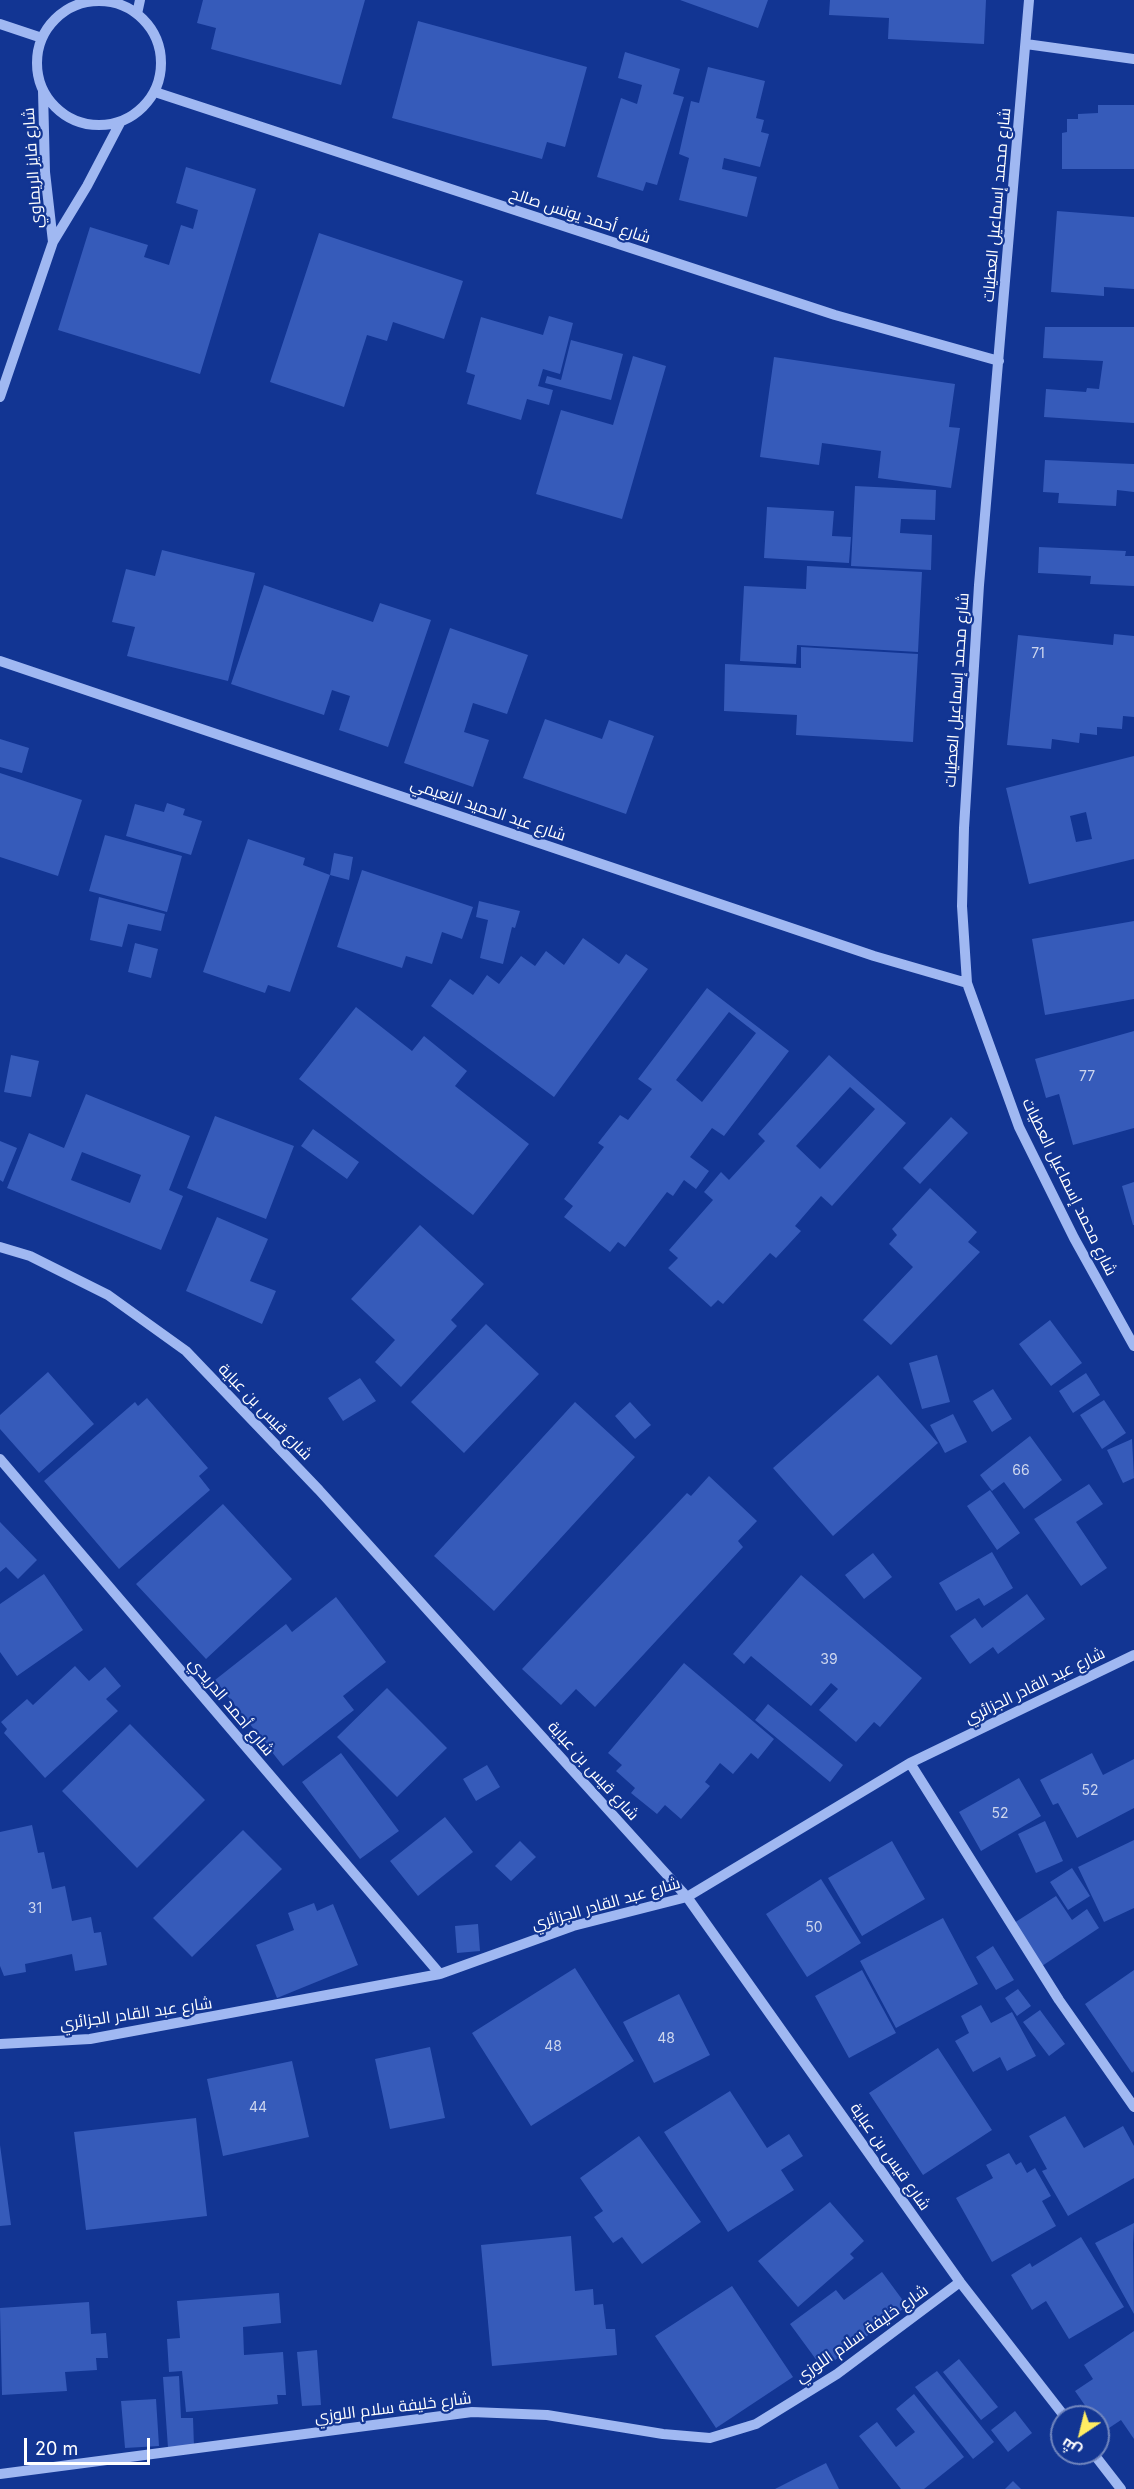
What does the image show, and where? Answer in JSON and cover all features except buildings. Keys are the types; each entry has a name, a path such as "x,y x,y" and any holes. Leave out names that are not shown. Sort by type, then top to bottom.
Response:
{"street":[{"path":"137,14 140,0"},
{"name":"شارع محمد إسماعيل العطيات","path":"1029,0 979,585 963,828 962,906 967,983 1019,1127 1074,1238 1134,1346"},
{"path":"94,1 117,3 137,14 152,30 161,50 162,71 155,92 134,116 120,123 97,126 75,122 57,110 43,92 36,64 42,38 54,19 73,3 94,1"},
{"path":"0,24 42,38"},
{"path":"1026,44 1134,60"},
{"name":"شارع فايز الريماوي","path":"43,92 45,172 53,242"},
{"name":"شارع أحمد يونس صالح","path":"155,92 835,315 999,361"},
{"name":"شارع فايز الريماوي","path":"0,397 53,242 87,186 120,123"},
{"name":"شارع عبد الحميد النعيمي","path":"0,661 863,952 967,983"},
{"name":"شارع قيس بن عباية","path":"0,1247 30,1256 108,1295 186,1351 320,1490 687,1897 960,2282 1056,2405"},
{"name":"شارع أحمد الدريدي","path":"0,1459 440,1974"},
{"name":"شارع عبد القادر الجزائري","path":"0,2044 90,2039 440,1974 573,1926 687,1897 910,1763 1134,1655"},
{"path":"910,1763 1059,2000 1134,2107"},
{"name":"شارع خليفة سلام اللوزي","path":"0,2474 472,2412 547,2415 663,2434 710,2438 756,2424 837,2374 960,2282"},
{"path":"1102,2465 1121,2489"}]}
